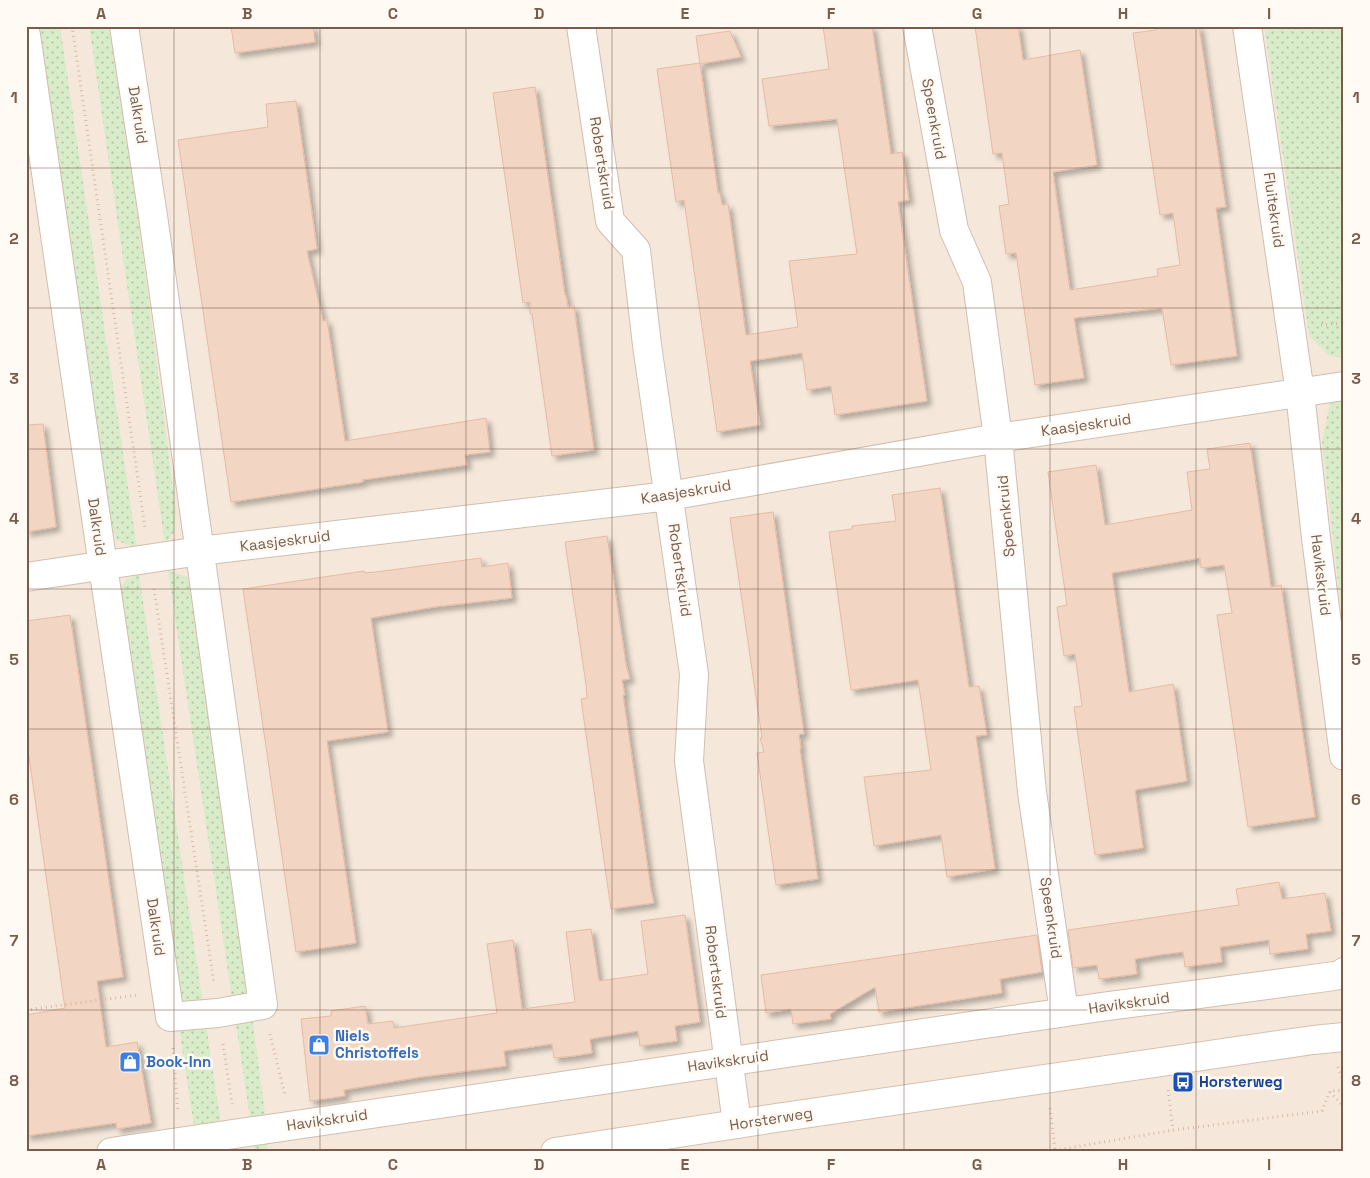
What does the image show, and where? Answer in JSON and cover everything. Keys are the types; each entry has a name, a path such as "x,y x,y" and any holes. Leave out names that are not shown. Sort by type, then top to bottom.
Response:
{"street":[{"name":"Dalkruid","path":"124,26 154,216 263,1005"},
{"name":"Robertskruid","path":"581,26 610,221 636,250 647,345 694,674 689,761 737,1124"},
{"name":"Speenkruid","path":"917,26 954,230 977,282 998,438 1032,792 1064,1012"},
{"name":"Fluitekruid","path":"1247,26 1300,393"},
{"name":"Dalkruid","path":"26,36 168,1004"},
{"name":"Kaasjeskruid","path":"26,577 200,551 669,496 998,438 1344,386"},
{"name":"Havikskruid","path":"1300,393 1316,538 1344,756"},
{"name":"Havikskruid","path":"111,1152 728,1060 1341,975 1344,972"},
{"path":"168,1004 218,1013 263,1005"},
{"name":"Horsterweg","path":"555,1152 1313,1040 1344,1037"}],"path":[{"path":"26,1010 168,1004 180,1142"},
{"path":"263,1005 292,1125"},
{"path":"1168,1090 1173,1130"},
{"path":"1330,1091 1344,1090"},
{"path":"1330,1091 1344,1107"},
{"path":"1045,1152 1173,1130 1322,1110 1330,1091"},
{"path":"1055,1150 1050,1107 1056,1106"}],"shaded area":[{"path":"26,26 1344,26 1344,1152 26,1152"}],"green space":[{"path":"32,26 60,26 137,548 118,541 106,519"},
{"path":"89,26 113,26 176,512 174,532 165,544"},
{"path":"1264,26 1344,26 1344,358 1330,356 1309,336"},
{"path":"1344,397 1344,636 1322,441 1330,402"},
{"path":"168,571 186,576 196,595 268,1136 266,1152 255,1152"},
{"path":"139,574 225,1152 202,1152 196,1141 115,594 127,579"}],"building":[{"path":"231,26 313,26 315,42 235,53"},
{"path":"823,26 872,26 891,154 902,152 909,200 898,202 927,401 835,415 831,386 807,390 802,353 750,361 760,425 717,432 684,200 676,202 657,69 700,63 718,193 720,193 722,205 728,204 746,335 798,327 789,261 857,254 837,119 769,126 762,79 829,69"},
{"path":"975,26 1018,26 1023,60 1080,50 1097,165 1053,172 1070,290 1158,276 1157,269 1180,265 1173,213 1160,215 1133,33 1156,30 1155,26 1199,26 1226,207 1216,208 1237,356 1171,365 1162,308 1074,318 1084,378 1035,385 1016,253 1006,254 999,206 1009,204 1002,153 993,154"},
{"path":"730,31 741,57 700,64 696,36"},
{"path":"535,87 565,295 568,307 574,306 594,450 552,456 532,314 530,314 530,302 523,303 493,93"},
{"path":"296,101 317,249 307,251 323,321 327,320 345,441 486,418 490,452 465,455 467,465 231,502 178,140 268,127 266,104"},
{"path":"43,424 56,527 26,532 26,425"},
{"path":"1250,443 1271,587 1281,585 1315,817 1248,827 1217,615 1232,613 1224,565 1201,568 1200,558 1112,573 1129,692 1173,684 1187,781 1135,790 1143,848 1095,855 1074,707 1082,706 1075,654 1064,656 1057,607 1067,605 1048,472 1096,465 1105,525 1192,510 1187,472 1210,469 1207,449"},
{"path":"940,488 969,687 979,686 987,735 976,736 995,869 947,877 941,835 874,846 864,777 931,770 923,713 918,680 851,690 829,532 852,529 852,526 896,521 892,495"},
{"path":"773,512 804,734 799,734 800,749 818,879 776,885 757,753 764,752 760,738 762,738 730,518"},
{"path":"607,536 626,664 630,679 622,680 625,695 623,695 654,903 611,909 581,699 587,698 586,684 565,542"},
{"path":"481,558 482,567 508,563 512,598 434,607 371,618 388,732 327,741 356,943 296,952 243,589 364,571 365,573 376,572"},
{"path":"70,615 123,977 97,981 106,1047 137,1042 151,1123 117,1129 116,1123 26,1136 26,1015 65,1008 26,736 26,621"},
{"path":"1279,882 1282,899 1325,893 1331,931 1306,934 1308,949 1270,954 1269,940 1220,947 1222,962 1185,967 1183,952 1159,955 1135,959 1137,974 1099,979 1097,965 1073,968 1068,930 1239,905 1236,889"},
{"path":"685,915 700,1022 675,1026 677,1041 640,1046 638,1031 590,1039 592,1053 573,1056 554,1058 552,1044 504,1051 506,1066 421,1077 344,1090 345,1096 310,1101 301,1019 331,1016 331,1011 365,1006 368,1024 393,1021 394,1028 497,1013 487,944 513,940 522,1009 575,1002 566,932 591,929 599,981 648,974 641,921"},
{"path":"1037,935 1042,972 1000,979 1002,993 879,1012 875,987 830,1014 831,1019 793,1024 791,1009 766,1013 761,975"}],"place":[{"name":"Niels Christoffels","path":"319,1045"},
{"name":"Book-Inn","path":"130,1062"},
{"name":"Horsterweg","path":"1183,1082"}]}
